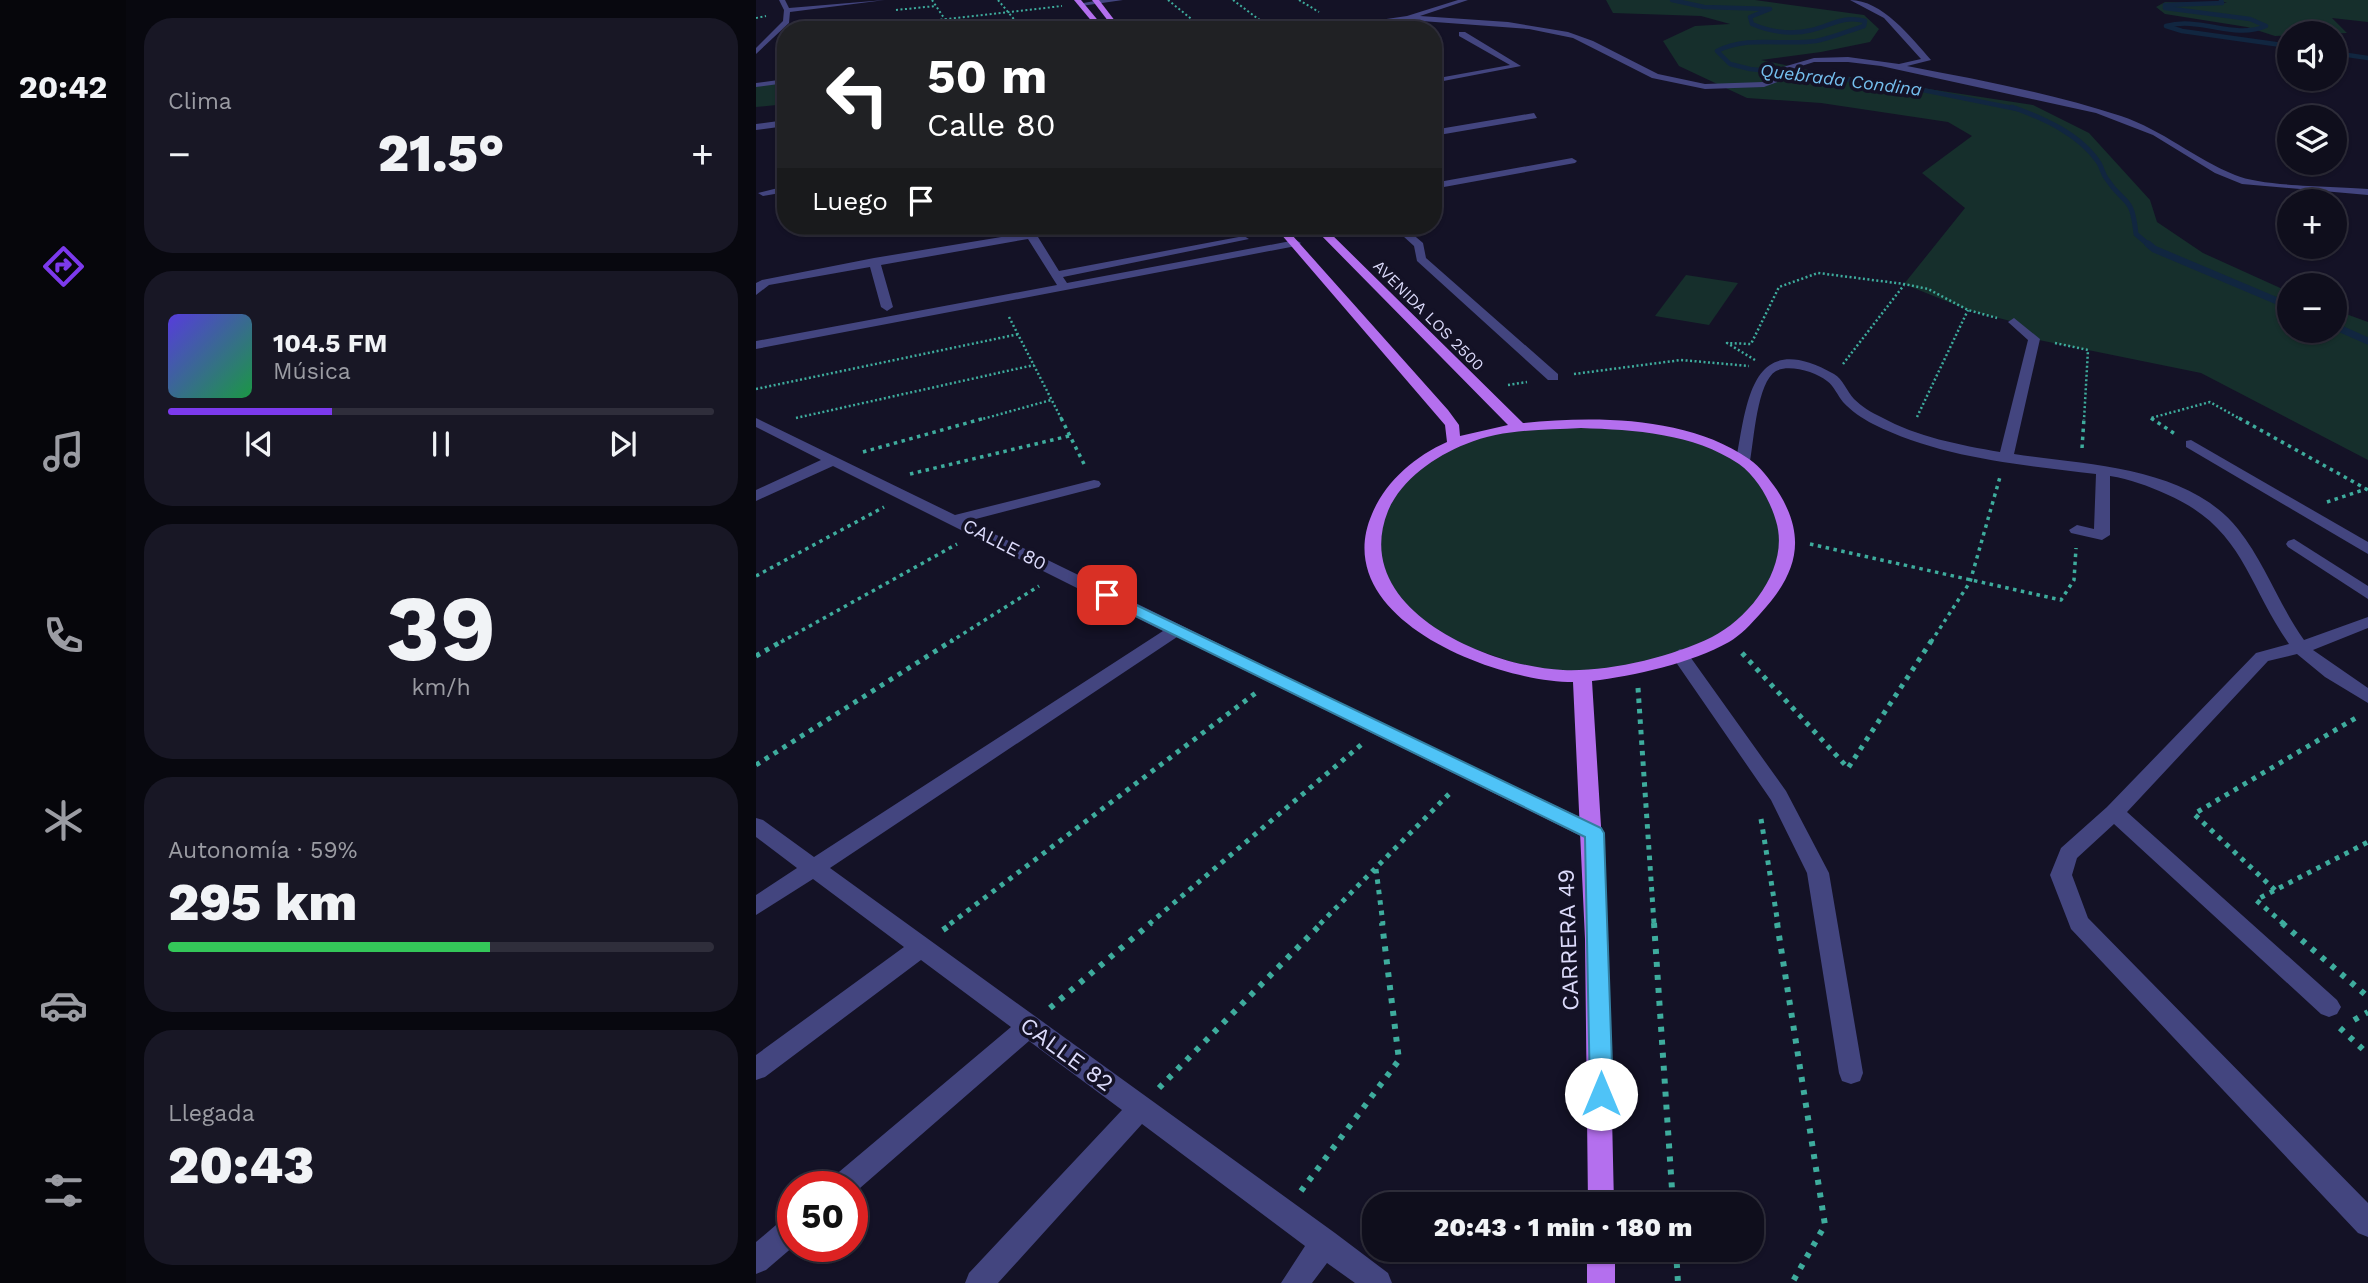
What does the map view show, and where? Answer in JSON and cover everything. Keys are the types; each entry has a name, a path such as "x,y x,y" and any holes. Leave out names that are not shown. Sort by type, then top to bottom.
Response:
{"main road":[{"path":"1096,1 1112,21"},
{"path":"1079,2 1095,21"},
{"path":"1288,235 1443,413 1452,425 1454,444"},
{"name":"AVENIDA LOS 2500","path":"1326,235 1519,427"},
{"path":"1592,424 1653,429 1709,444 1743,461 1765,483 1785,515 1789,540 1783,574 1763,601 1726,636 1680,655 1621,671 1549,675 1484,657 1443,638 1412,620 1395,602 1372,561 1372,527 1393,489 1426,460 1454,444 1519,427 1592,424"},
{"name":"CARRERA 49","path":"1582,675 1594,833 1601,1066 1601,1192"},
{"path":"1601,1262 1601,1283"}],"street":[{"path":"781,0 787,10 787,21"},
{"path":"787,10 882,0"},
{"path":"1079,2 1120,0"},
{"path":"1384,21 1434,12 1465,0"},
{"path":"1853,0 1886,17 1927,60 1920,64 1889,65"},
{"path":"1408,18 1462,20 1568,34 1598,45 1640,69 1680,83 1705,87 1762,85 1800,62 1830,59 1889,65 2065,103 2130,122 2171,140 2226,177 2245,182 2368,192"},
{"path":"756,52 777,30"},
{"path":"1442,78 1517,66 1462,34"},
{"path":"756,38 768,38"},
{"path":"756,85 777,82"},
{"path":"1442,131 1534,116"},
{"path":"756,127 777,124"},
{"path":"1442,184 1572,161"},
{"path":"762,192 777,190"},
{"path":"756,292 758,286 766,282 1002,235"},
{"path":"1030,235 1063,286"},
{"path":"1407,235 1419,245 1421,259 1553,377"},
{"path":"1056,275 1244,239"},
{"path":"756,345 1296,243"},
{"path":"874,261 887,307"},
{"path":"2006,456 2034,339 2014,322"},
{"path":"1743,461 1759,381 1767,368 1779,363 1794,362 1832,379 1854,407 1878,422 1908,435 1944,445 2133,475 2177,493 2209,512 2231,531 2301,648 2366,706"},
{"name":"CALLE 80","path":"760,424 1378,730 1471,772 1594,833"},
{"path":"2191,444 2368,549"},
{"path":"756,496 833,460"},
{"path":"2077,530 2102,534 2103,471"},
{"path":"956,519 1094,484"},
{"path":"2294,544 2368,594"},
{"path":"2368,622 2301,648 2282,650 2262,657 2115,812 2068,854 2061,875 2079,923 2368,1223"},
{"path":"756,906 1176,630"},
{"path":"1680,655 1779,796 1818,873 1851,1073"},
{"path":"2115,812 2329,1007"},
{"name":"CALLE 82","path":"756,825 1378,1283"},
{"path":"756,1069 922,947"},
{"path":"860,1171 1029,1026"},
{"path":"978,1283 1141,1107"},
{"path":"756,1260 777,1242"},
{"path":"1295,1283 1325,1243"}],"path":[{"path":"932,0 945,19"},
{"path":"998,0 1015,21"},
{"path":"1168,0 1194,21"},
{"path":"1233,0 1261,21"},
{"path":"931,21 1079,2"},
{"path":"1767,368 1727,343 1751,344 1779,287 1818,273 1928,289 1968,310 2014,322"},
{"path":"1832,379 1904,284"},
{"path":"998,298 1094,484"},
{"path":"1908,435 1968,310"},
{"path":"756,389 1018,334"},
{"path":"2034,339 2088,350 2081,468"},
{"path":"1480,390 1681,360 1767,368"},
{"path":"760,424 1034,365"},
{"path":"833,460 1051,400"},
{"path":"2191,444 2151,418 2210,401 2367,490"},
{"path":"877,482 1069,436"},
{"path":"1726,636 1848,768 1970,582 2006,456"},
{"path":"2304,509 2367,490"},
{"path":"756,576 906,495"},
{"path":"1789,540 1970,582 2062,600 2074,580 2077,530"},
{"path":"756,656 979,531"},
{"path":"756,765 1060,572"},
{"path":"922,947 1274,678"},
{"path":"1637,678 1671,1192"},
{"path":"2275,890 2194,814 2366,706"},
{"path":"1029,1026 1378,730"},
{"path":"1141,1107 1471,772"},
{"path":"1760,817 1825,1225 1792,1283"},
{"path":"2368,842 2256,900 2368,997"},
{"path":"1284,1214 1399,1060 1376,869"},
{"path":"2340,1028 2368,1054"},
{"path":"1677,1262 1678,1283"}],"green space":[{"path":"1606,0 1755,0 1864,15 1879,29 1870,42 1761,60 1818,72 2033,105 2089,133 2150,200 2157,222 2203,253 2277,287 2277,343 2347,343 2347,314 2368,322 2368,460 2201,373 2034,339 2014,322 1968,310 1904,284 1965,208 1922,173 1972,136 1948,122 1821,103 1747,98 1679,66 1663,41 1695,26 1730,24 1701,16 1613,13"},
{"path":"2218,0 2368,0 2368,22 2332,18 2335,21 2277,21 2275,36 2247,27 2165,14 2156,7 2165,2 2227,3"},
{"path":"777,83 777,105 756,107 756,85"},
{"path":"1686,275 1738,283 1709,325 1655,316"},
{"path":"1581,424 1666,431 1743,461 1785,515 1783,574 1726,636 1621,671 1549,675 1443,638 1396,603 1371,543 1393,489 1446,447 1519,427"}],"waterway":[{"name":"Quebrada Condina","path":"1672,0 1704,7 1770,9 1750,17 1752,24 1782,32 1804,32 1844,20 1865,21 1864,26 1816,41 1741,43 1717,51 1730,64 1750,69 1903,86 2017,109"},
{"path":"2221,0 2222,3 2165,5 2165,8 2250,19 2266,26 2254,30 2229,30 2191,24 2166,26 2182,31 2277,44"},
{"path":"2347,55 2368,58"},
{"name":"Quebrada Condina","path":"2012,107 2060,128 2091,153 2112,187 2129,206 2136,234 2150,246"},
{"name":"Quebrada Condina","path":"2148,244 2154,249 2277,301"},
{"name":"Quebrada Condina","path":"2347,332 2368,341"}],"route":[{"path":"1107,595 1378,730 1471,772 1594,833 1601,1094"}]}
